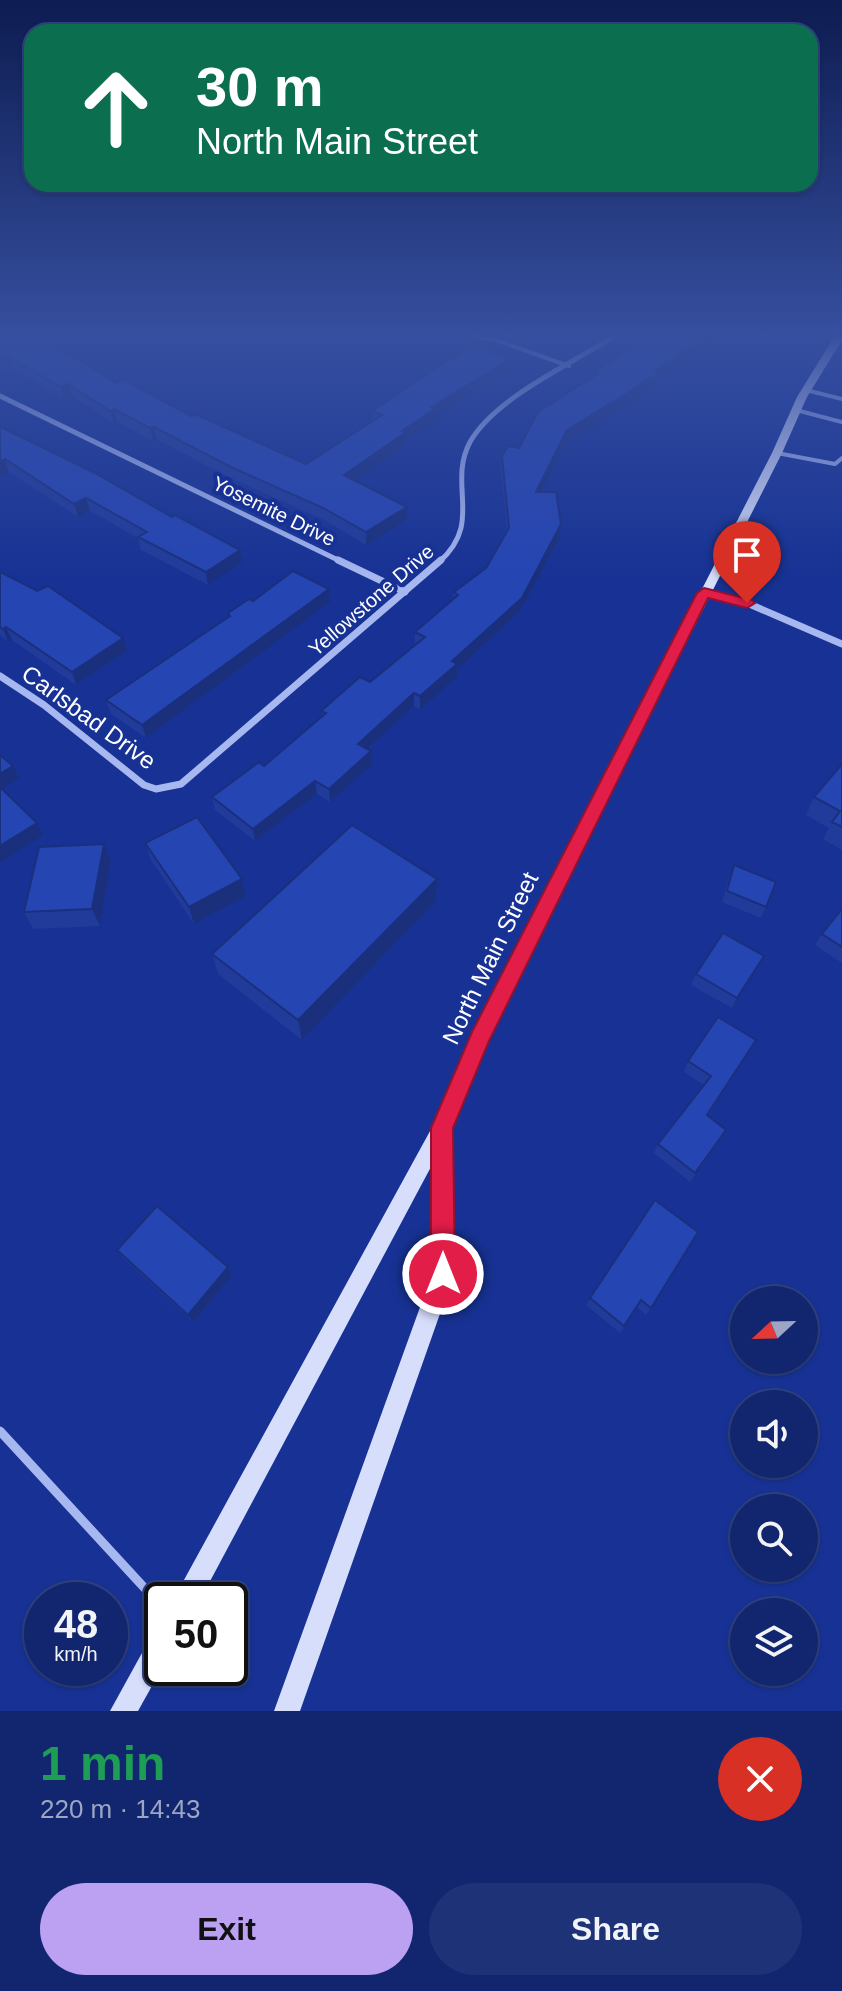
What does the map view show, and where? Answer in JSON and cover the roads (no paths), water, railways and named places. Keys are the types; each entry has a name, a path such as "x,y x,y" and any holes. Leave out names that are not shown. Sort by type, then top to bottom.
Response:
{"main road":[{"name":"North Main Street","path":"196,1582 442,1128 480,1038 793,417"},
{"path":"287,1711 443,1274 442,1128"},
{"path":"123,1711 144,1674"}],"street":[{"name":"Yosemite Drive","path":"43,417 405,592"},
{"name":"Yellowstone Drive","path":"156,789 170,787 190,778 455,548 464,530 464,459 470,441 492,417"},
{"path":"704,593 747,603 842,644"},
{"name":"Carlsbad Drive","path":"0,676 44,705 144,785 156,789"}],"lane":[{"path":"822,417 842,422"},
{"path":"777,453 821,463 835,464 842,458"},
{"path":"0,1431 144,1587"}]}
